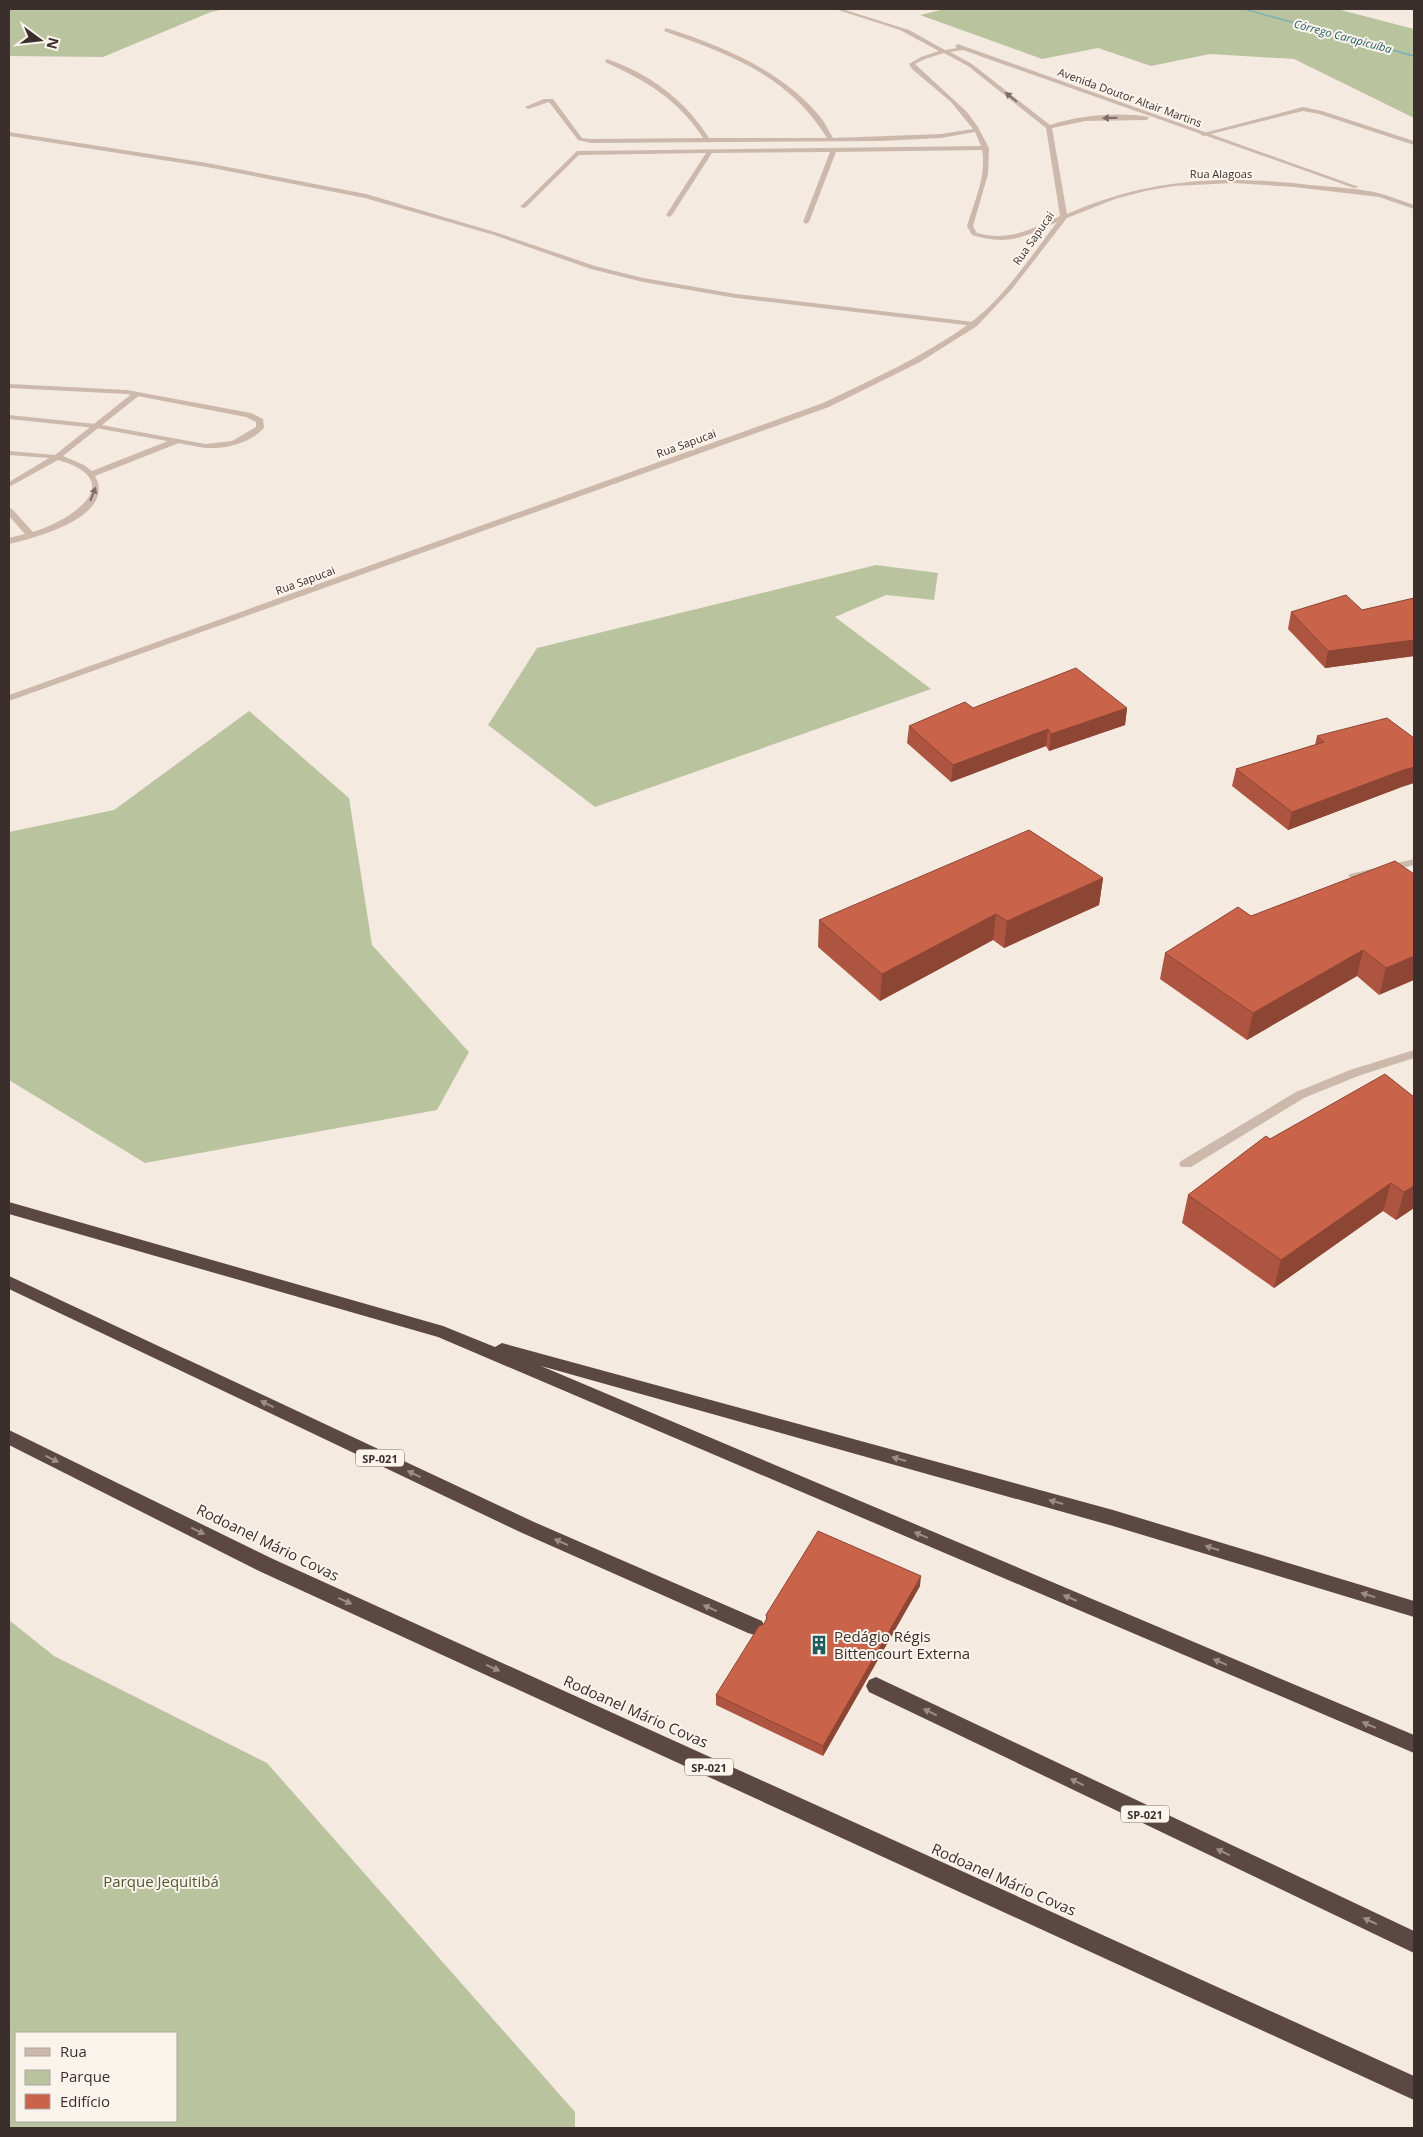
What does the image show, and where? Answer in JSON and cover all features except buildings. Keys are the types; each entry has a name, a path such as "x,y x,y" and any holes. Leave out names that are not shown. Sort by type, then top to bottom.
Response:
{"highway":[{"path":"9,1208 443,1332 1113,1518 1414,1609"},
{"name":"SP-021","path":"9,1282 528,1527 755,1627"},
{"path":"443,1332 1414,1744"},
{"name":"Rodoanel Mário Covas","path":"9,1438 266,1565 1414,2088"},
{"name":"SP-021","path":"876,1686 1414,1942"}],"street":[{"path":"838,9 938,40"},
{"path":"901,29 970,65 1049,128 1064,122 1084,119 1159,118"},
{"path":"666,30 721,50 765,73 796,94 816,115 832,140"},
{"name":"Avenida Doutor Altair Martins","path":"947,42 1414,207"},
{"path":"522,207 577,153 986,148 977,130 959,106 914,68 912,64 916,60 945,51 964,48"},
{"path":"607,61 636,74 666,91 697,121 707,140"},
{"path":"528,107 551,100 580,139 585,140 832,140 928,137 977,130"},
{"path":"1203,134 1303,109 1320,112 1414,143"},
{"name":"Rua Sapucai","path":"9,698 826,405 918,360 974,324 1010,288 1064,218 1049,128"},
{"path":"9,134 207,165 366,196 496,234 593,268 644,280 736,296 974,324"},
{"name":"Rua Alagoas","path":"986,148 986,172 970,226 974,234 985,238 1004,239 1018,237 1107,199 1145,189 1177,184 1215,182 1266,184 1327,188 1382,196"},
{"path":"806,222 834,149"},
{"path":"669,214 711,150"},
{"path":"9,386 103,390 137,394 248,415 260,421 260,428 234,444 205,446 96,426 9,418"},
{"path":"9,485 57,457 137,394"},
{"path":"92,474 176,441"},
{"path":"9,453 57,457 78,464 92,474 96,488 92,501 78,514 58,526 9,540"},
{"path":"9,511 31,535"},
{"path":"1354,876 1414,862"},
{"path":"1186,1164 1300,1095 1354,1073 1414,1054"}],"green space":[{"path":"9,9 225,9 211,12 103,57 9,56"},
{"path":"945,9 1337,9 1414,29 1414,118 1294,59 1210,54 1151,66 1098,48 1042,59 920,15"},
{"path":"876,565 938,573 934,600 886,595 835,617 931,689 595,807 488,725 537,648"},
{"path":"249,711 349,798 372,945 469,1052 437,1110 145,1163 9,1080 9,832 114,810"},
{"name":"Parque Jequitibá","path":"9,1620 54,1656 267,1763 575,2112 575,2128 9,2128"}],"waterway":[{"name":"Córrego Carapicuíba","path":"1243,9 1414,56"}],"place":[{"name":"Pedágio Régis Bittencourt Externa","path":"819,1645"}]}
